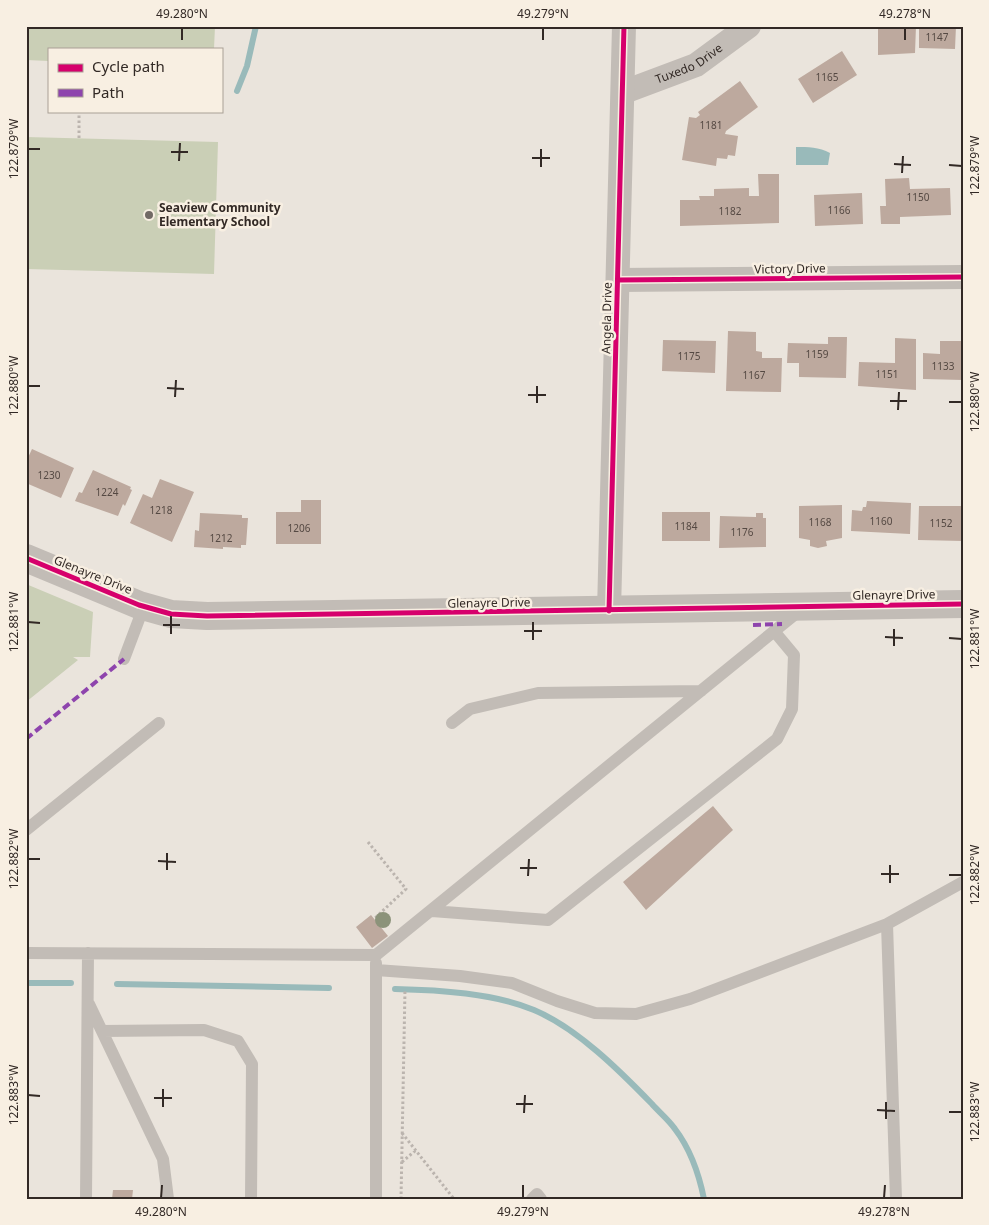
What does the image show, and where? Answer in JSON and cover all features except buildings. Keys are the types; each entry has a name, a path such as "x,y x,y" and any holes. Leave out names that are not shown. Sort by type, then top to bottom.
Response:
{"street":[{"name":"Angela Drive","path":"609,611 624,92 624,26"},
{"name":"Tuxedo Drive","path":"624,92 696,65 749,26"},
{"name":"Victory Drive","path":"618,280 963,277"},
{"name":"Glenayre Drive","path":"26,558 144,606 171,614 206,616 963,604"}],"lane":[{"path":"124,659 144,606"},
{"path":"26,953 376,955 803,607"},
{"path":"432,911 548,920 777,739 792,709 794,655 774,631"},
{"path":"452,722 470,709 538,693 701,691"},
{"path":"26,830 159,723"},
{"path":"376,970 512,983 557,1001 595,1013 636,1014 690,999 887,924 963,882"},
{"path":"887,924 896,1199"},
{"path":"86,1199 88,954"},
{"path":"376,955 376,1199"},
{"path":"88,1002 163,1159 168,1199"},
{"path":"102,1031 204,1030 238,1042 252,1064 251,1199"}],"path":[{"path":"79,112 79,138"},
{"path":"368,842 406,889 374,919"},
{"path":"401,1199 406,986 412,972"},
{"path":"402,1132 454,1199"},
{"path":"401,1163 416,1150"}],"green space":[{"path":"26,26 215,26 214,48 48,48 48,61 26,60"},
{"path":"26,137 218,142 214,274 26,269"},
{"path":"26,584 93,612 90,657 73,657 78,660 26,702"}],"water":[{"path":"796,147 818,148 830,153 828,165 796,165"}],"waterway":[{"path":"237,91 247,66 256,26"},
{"path":"26,983 71,983"},
{"path":"117,984 329,988"},
{"path":"395,989 429,990 484,996 534,1010 566,1028 597,1051 640,1091 673,1126 686,1145 694,1162 704,1199"}],"marked path":[{"path":"753,625 782,624"},
{"path":"26,739 124,659"}],"cycle path":[{"path":"609,611 624,26"},
{"path":"618,280 963,277"},
{"path":"26,558 139,605 171,614 207,616 963,604"}],"place":[{"name":"Seaview Community Elementary School","path":"149,215"}]}
